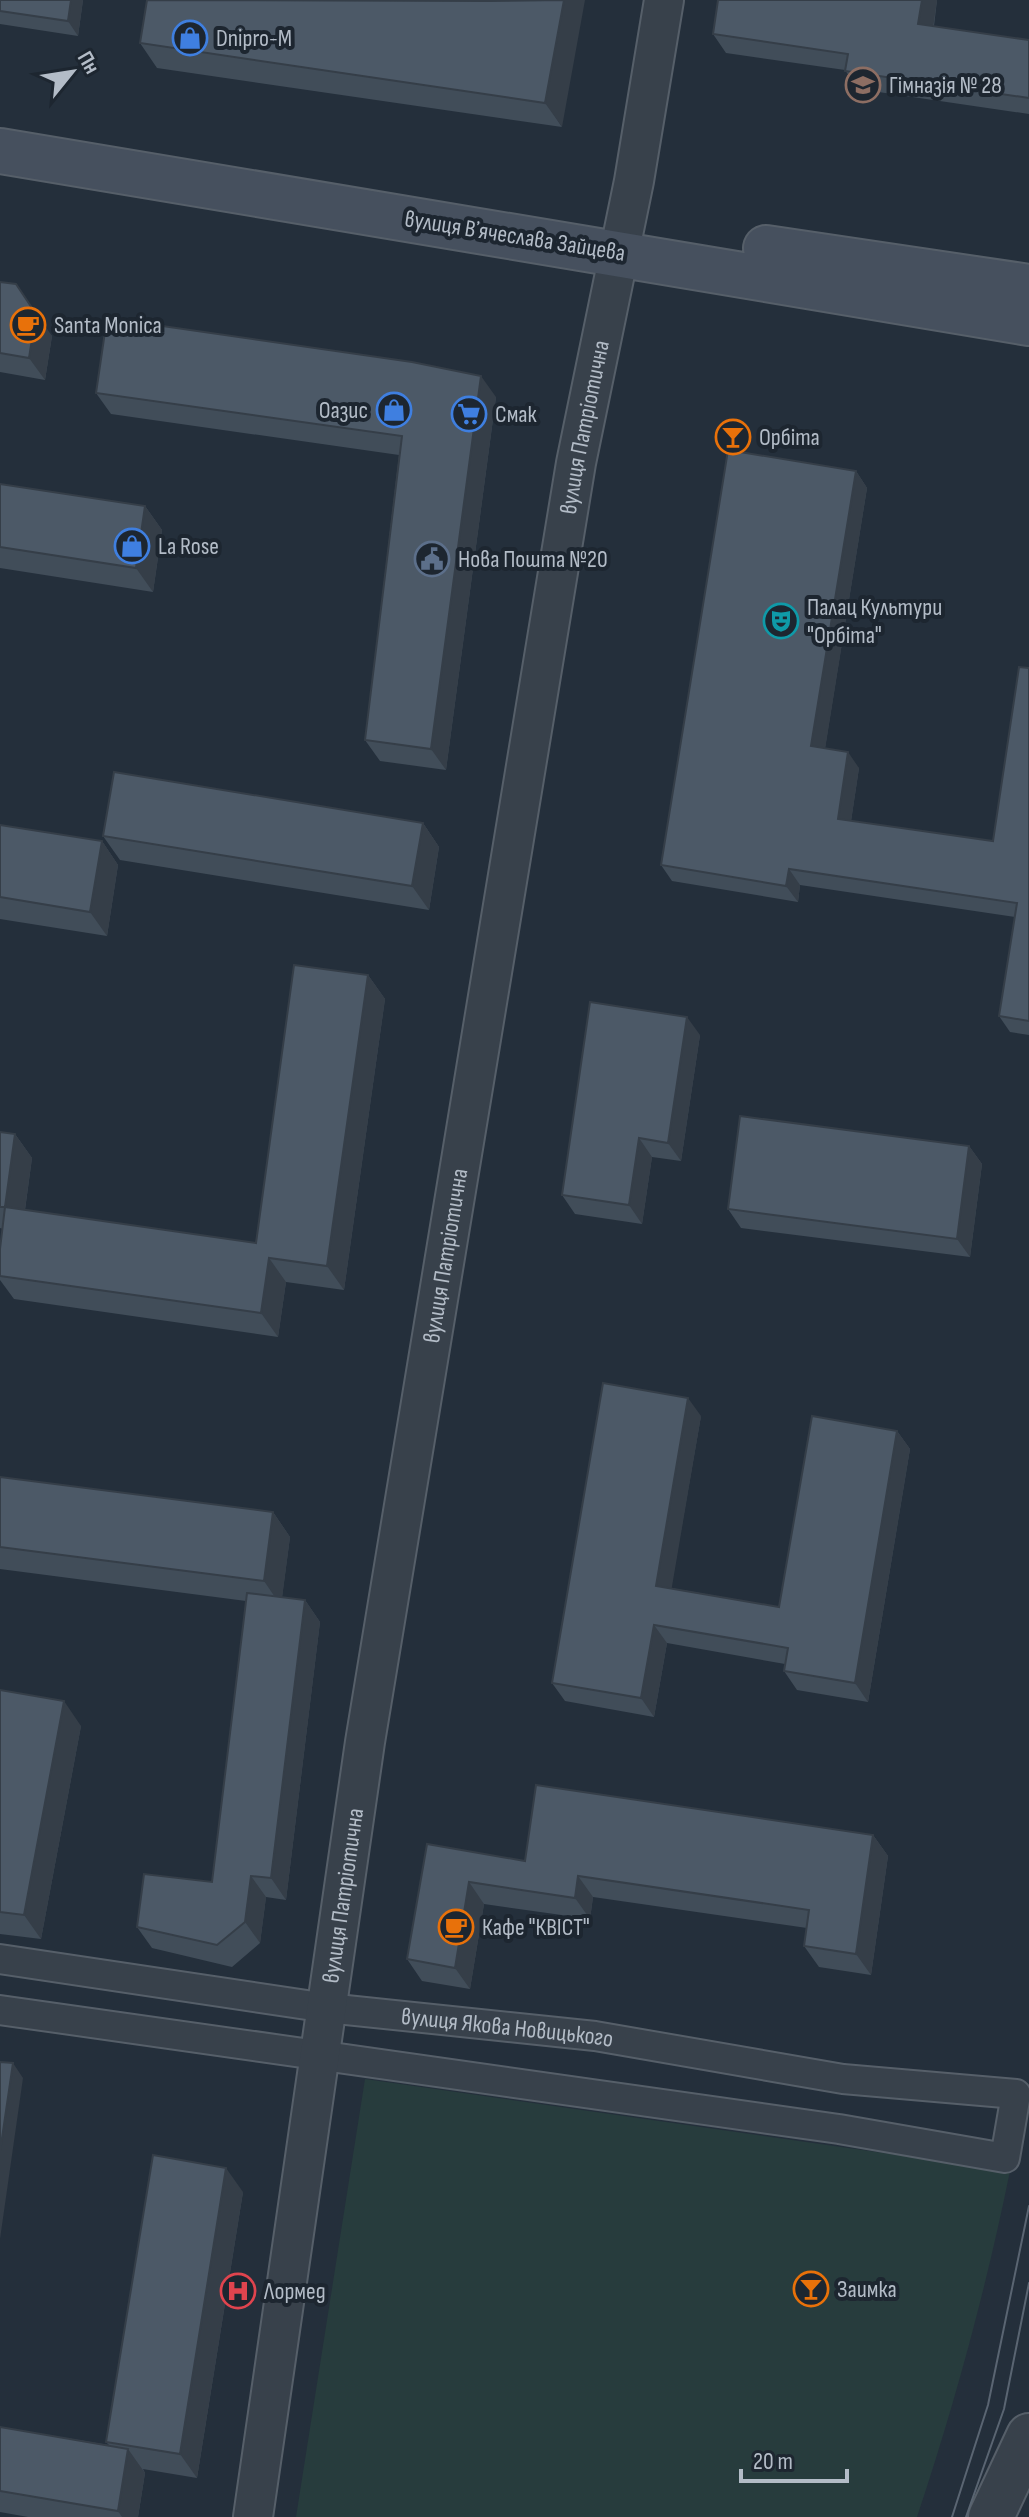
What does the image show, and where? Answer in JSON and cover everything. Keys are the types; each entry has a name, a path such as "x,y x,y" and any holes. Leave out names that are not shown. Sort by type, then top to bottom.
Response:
{"main road":[{"name":"вулиця Вʼячеслава Зайцева","path":"0,127 622,240 1029,323"},
{"name":"вулиця Вʼячеслава Зайцева","path":"0,151 622,240 1029,287"}],"street":[{"name":"вулиця Патріотична","path":"253,2517 367,1727 576,463 610,284 622,240 664,0"},
{"name":"вулиця Якова Новицького","path":"0,1959 327,2008 595,2036 843,2079 1023,2096 1017,2159 839,2129 0,2010"},
{"path":"991,2517 1029,2436"}],"green space":[{"path":"365,2079 1010,2171 969,2346 917,2517 296,2517"}],"building":[{"path":"0,0 71,0 68,21 0,11"},
{"path":"147,0 564,0 545,103 140,43"},
{"path":"718,0 922,0 918,24 1029,40 1029,98 845,71 848,54 713,34"},
{"path":"0,282 16,284 36,314 29,358 0,353"},
{"path":"107,318 412,362 481,376 431,749 365,740 402,436 96,393"},
{"path":"728,450 856,471 811,746 848,752 838,819 993,841 1019,667 1029,668 1029,1021 999,1016 1017,903 789,869 786,886 661,865"},
{"path":"0,484 145,506 136,568 0,547"},
{"path":"114,772 423,823 412,886 103,836"},
{"path":"0,825 102,841 90,912 0,897"},
{"path":"294,965 368,975 327,1266 269,1258 261,1313 0,1276 5,1207 256,1243"},
{"path":"590,1002 687,1017 668,1143 639,1138 629,1205 562,1195"},
{"path":"740,1116 969,1146 957,1239 728,1209"},
{"path":"0,1132 15,1134 5,1207 0,1207"},
{"path":"603,1383 688,1398 656,1586 779,1607 812,1416 897,1431 855,1683 784,1671 788,1648 654,1625 641,1698 552,1683"},
{"path":"0,1477 273,1512 264,1581 0,1547"},
{"path":"247,1593 305,1600 271,1878 251,1876 245,1922 217,1945 137,1927 144,1874 212,1882"},
{"path":"0,1690 64,1701 24,1915 0,1912"},
{"path":"536,1785 873,1835 856,1954 804,1946 809,1910 578,1876 575,1898 469,1882 455,1968 407,1959 427,1844 525,1861"},
{"path":"0,2062 13,2063 0,2152"},
{"path":"153,2155 226,2168 180,2454 106,2442"},
{"path":"0,2427 128,2449 118,2511 0,2491"}],"tram line":[{"path":"952,2517 988,2405 1029,2206"},
{"path":"966,2517 1004,2409 1029,2283"}],"place":[{"name":"Dnipro-M","path":"190,38"},
{"name":"Гімназія № 28","path":"863,85"},
{"name":"Santa Monica","path":"28,325"},
{"name":"Оазис","path":"394,410"},
{"name":"Смак","path":"469,414"},
{"name":"Орбіта","path":"733,437"},
{"name":"La Rose","path":"132,546"},
{"name":"Нова Пошта №20","path":"432,559"},
{"name":"Палац Культури \"Орбіта\"","path":"781,621"},
{"name":"Кафе \"КВІСТ\"","path":"456,1927"},
{"name":"Заимка","path":"811,2289"},
{"name":"Лормед","path":"238,2291"}]}
